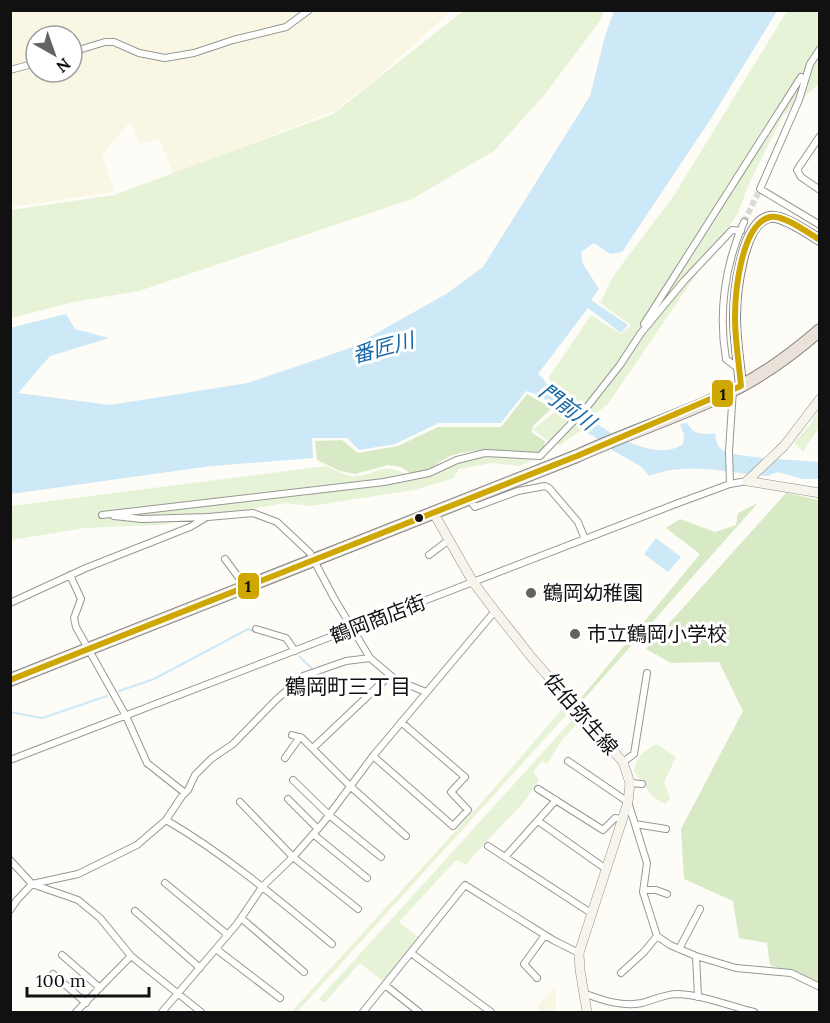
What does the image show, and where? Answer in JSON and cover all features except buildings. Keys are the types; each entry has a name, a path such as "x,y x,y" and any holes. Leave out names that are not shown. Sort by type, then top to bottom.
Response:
{"highway":[{"path":"10,680 577,456 709,401 766,371 804,344 819,330"}],"main road":[{"path":"737,388 739,369 736,302 741,263 753,230 764,219 773,216 786,220 819,240"},
{"path":"749,478 784,446 819,399"},
{"path":"749,478 819,493"},
{"name":"佐伯弥生線","path":"433,512 473,582 532,659 623,762 630,783 628,802 579,952 587,1012"}],"street":[{"path":"84,48 105,42 114,42 139,53 165,57 194,53 233,40 286,27 309,10"},
{"path":"819,49 810,64 800,100 759,191 819,225"},
{"path":"639,336 639,332 801,77"},
{"path":"819,136 797,170 801,177 819,190"},
{"path":"739,369 726,359 723,308 729,263 744,222"},
{"path":"426,692 396,680 370,658 310,553 277,522 253,513 142,519 102,515 384,482 429,473 457,460 485,453 540,456 587,406 620,365 639,336 697,266 732,230 741,231"},
{"path":"730,484 729,450 737,388"},
{"name":"鶴岡商店街","path":"10,760 749,478"},
{"path":"468,498 475,507 519,491 545,486 578,522 585,539"},
{"path":"10,603 190,527 208,517"},
{"path":"429,555 449,540"},
{"path":"225,559 244,586"},
{"path":"70,576 81,599 74,618 75,627 126,716 147,763 185,793"},
{"path":"162,1012 228,935 262,887 316,832 373,756 495,611"},
{"path":"256,629 286,638 295,651"},
{"path":"10,910 14,900 32,884 78,874 137,845 166,820 195,775 211,759 233,744 303,676 346,661 370,658"},
{"path":"623,762 634,754 646,673"},
{"path":"313,748 390,675"},
{"path":"373,756 453,826 468,810 451,792 465,777 401,722"},
{"path":"292,735 300,737 313,748 350,786 406,836"},
{"path":"285,758 300,737"},
{"path":"568,761 628,802 647,863 644,890 657,936 696,956 736,968 791,973 819,987"},
{"path":"293,780 329,815 381,857"},
{"path":"630,783 642,784"},
{"path":"538,789 603,830 615,818 622,819"},
{"path":"288,799 316,832 367,878"},
{"path":"505,857 556,800"},
{"path":"240,802 293,857 358,909"},
{"path":"166,820 196,838 262,887 332,944"},
{"path":"538,821 606,869"},
{"path":"635,824 666,829"},
{"path":"489,846 591,913"},
{"path":"10,860 32,884 78,900 100,918 131,956 201,1012"},
{"path":"165,883 228,935"},
{"path":"363,1012 465,885 545,935 579,952"},
{"path":"644,890 656,890 667,894"},
{"path":"679,949 700,909"},
{"path":"135,911 200,968"},
{"path":"241,918 304,972"},
{"path":"537,978 524,964 545,935"},
{"path":"621,973 644,952 657,936"},
{"path":"216,949 280,998"},
{"path":"411,953 490,1012"},
{"path":"62,955 100,988"},
{"path":"76,1012 131,956"},
{"path":"696,956 698,997"},
{"path":"53,974 86,1002"},
{"path":"386,985 419,1012"},
{"path":"583,993 611,1003 628,1004 642,1003 659,996 676,994 698,997 754,1012"}],"shaded area":[{"path":"11,11 303,11 285,25 235,36 195,49 165,54 141,51 121,39 112,37 84,45 84,24 24,24 24,63 11,67"},
{"path":"312,11 451,11 377,78 336,110 173,175 160,139 139,144 130,122 102,155 115,192 11,207 11,73 24,69 24,84 84,84 84,52 111,45 149,59 169,62 267,34 286,32"},
{"path":"556,987 556,1012 540,1012 537,1006"}],"green space":[{"path":"463,11 604,11 600,21 545,94 494,151 412,199 139,291 74,302 11,318 11,210 114,195 333,114"},
{"path":"787,11 819,11 819,84 783,116 750,181 738,213 608,404 591,417 552,388 549,377 591,315 621,334 631,325 600,303 614,275 673,197"},
{"path":"527,394 552,408 534,425 531,432 545,441 544,448 537,453 495,450 465,452 440,462 431,471 413,475 401,467 388,465 355,474 340,471 317,460 315,441 342,440 358,453 398,446 438,427 501,427"},
{"path":"819,408 819,428 803,451 794,443 812,422"},
{"path":"557,410 583,429 560,445 550,442 533,430"},
{"path":"491,456 534,460 519,466 492,463 459,469 454,478 414,490 310,506 285,503 161,525 85,528 11,540 11,506 326,466 350,476 393,469 408,476 449,464"},
{"path":"786,493 819,500 819,982 770,965 767,943 739,938 733,901 684,879 681,829 743,711 719,662 671,663 646,649"},
{"path":"758,503 584,699 581,698 700,554 666,528 680,519 715,532 736,525 738,513"},
{"path":"563,708 568,713 297,1012 291,1012 490,793"},
{"path":"574,718 578,723 562,740 547,764 542,761 533,772 539,780 524,802 467,865 456,860 399,922 419,938 384,982 360,963 324,1003 319,999"},
{"path":"657,744 676,757 664,782 670,798 665,804 653,797 634,771 641,754"}],"water":[{"path":"614,11 777,11 712,117 622,252 610,254 594,243 581,252 583,264 599,289 591,300 628,325 621,333 588,308 538,374 554,393 595,422 624,440 640,446 656,450 670,449 683,444 684,436 680,424 687,423 699,433 715,433 719,447 729,453 819,462 819,479 803,479 778,472 767,476 707,469 679,469 649,476 639,466 587,433 588,429 558,407 526,391 501,423 439,423 395,444 359,450 347,438 312,438 313,458 211,466 11,494 10,328 66,314 75,329 109,338 50,356 18,393 110,405 248,383 350,348 446,294 483,267 590,96 605,36"},
{"path":"656,538 681,557 668,572 644,554"}],"waterway":[{"path":"119,691 154,679 248,629 254,631"},
{"path":"300,657 312,669"},
{"path":"10,712 42,718 107,696"}],"tunnel":[{"path":"744,222 758,193"}],"transit line":[{"name":"1","path":"10,680 577,456 741,386 735,306 738,277 746,245 752,232 760,222 775,217 782,218 820,240"}],"place":[{"name":"鶴岡幼稚園","path":"531,593"},
{"name":"市立鶴岡小学校","path":"575,634"}],"district":[{"name":"鶴岡町三丁目","path":"348,687"}],"water label":[{"name":"番匠川","path":"383,348"},
{"name":"門前川","path":"567,407"}]}
